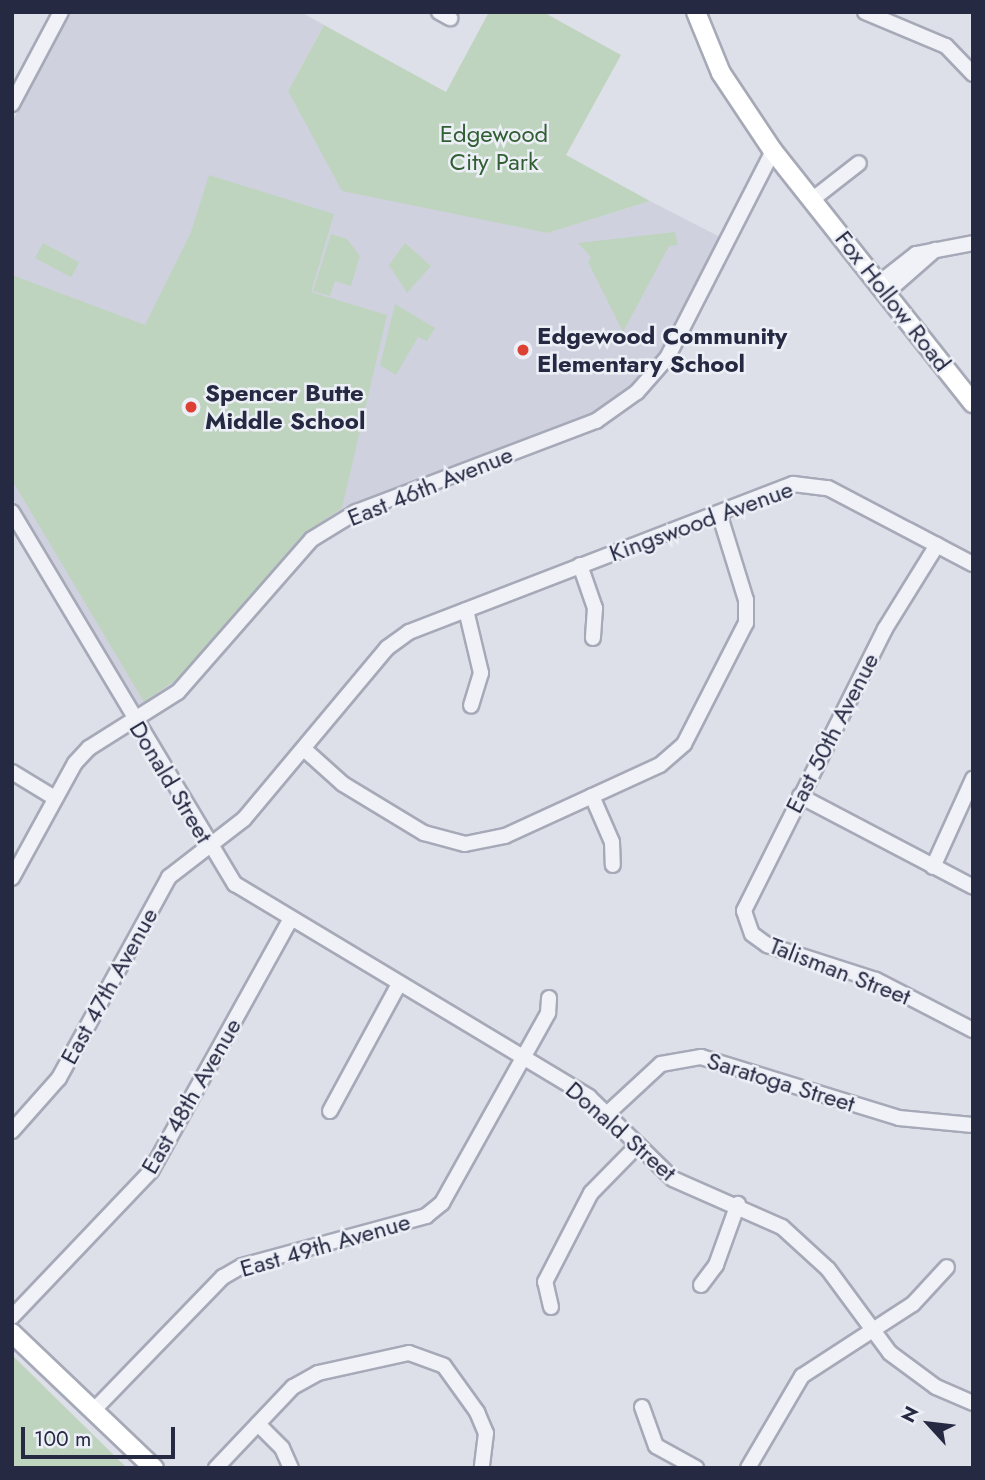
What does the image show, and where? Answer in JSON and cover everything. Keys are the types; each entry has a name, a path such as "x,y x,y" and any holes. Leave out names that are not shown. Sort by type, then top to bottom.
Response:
{"main road":[{"name":"Fox Hollow Road","path":"696,12 721,73 773,151 973,403"},
{"path":"12,1333 154,1468"}],"street":[{"path":"12,104 61,12"},
{"path":"871,13 946,46 973,74"},
{"name":"East 46th Avenue","path":"12,878 55,798 89,748 178,692 290,559 332,525 596,421 637,392 673,348 773,151"},
{"path":"813,199 859,163"},
{"path":"883,287 916,254 973,243"},
{"name":"Kingswood Avenue","path":"208,845 244,819 394,642 466,610 793,484 812,483 973,564"},
{"name":"Donald Street","path":"12,512 208,845 235,884 289,920 523,1057 608,1113 673,1179 738,1205 809,1247 872,1331 916,1375 973,1404"},
{"path":"304,749 343,784 424,833 454,842 497,839 592,796 677,752 742,633 746,600 719,513"},
{"name":"East 50th Avenue","path":"748,927 747,896 885,629 937,545"},
{"name":"Kingswood Avenue","path":"580,565 595,608 593,638"},
{"path":"466,610 481,673 471,706"},
{"path":"12,772 55,798"},
{"path":"933,867 973,779"},
{"path":"592,796 612,842 613,865"},
{"path":"800,796 973,887"},
{"name":"East 47th Avenue","path":"12,1131 59,1078 169,877 208,845"},
{"name":"East 48th Avenue","path":"12,1317 151,1171 289,920"},
{"name":"Talisman Street","path":"748,927 767,944 876,980 973,1030"},
{"path":"330,1111 399,984"},
{"name":"East 49th Avenue","path":"93,1411 223,1277 242,1266 426,1216 442,1203 549,1010 549,998"},
{"name":"Saratoga Street","path":"608,1113 661,1064 701,1057 899,1118 973,1125"},
{"path":"551,1307 545,1282 591,1193 638,1145"},
{"path":"701,1285 716,1265 738,1205"},
{"path":"748,1468 802,1377 922,1296 947,1267"},
{"path":"216,1468 293,1387 318,1373 389,1355 428,1356 444,1366 477,1412 486,1433 482,1468"},
{"path":"642,1407 656,1446 696,1468"},
{"path":"258,1423 282,1448 291,1468"}],"shaded area":[{"name":"Spencer Butte Middle School","path":"71,12 301,12 324,25 288,91 548,233 650,201 720,237 666,345 625,392 596,412 345,507 321,522 288,552 183,678 139,708 12,498 12,122"}],"green space":[{"name":"Edgewood City Park","path":"489,12 543,12 621,55 566,155 650,201 548,233 342,191 288,91 324,25 446,92"},
{"name":"Spencer Butte Middle School","path":"209,175 334,214 311,292 387,315 342,508 303,534 177,679 144,702 12,480 12,275 145,325 191,232"},
{"path":"675,232 678,245 669,246 623,332 588,262 591,257 578,243"},
{"path":"331,234 347,239 360,256 351,286 335,281 330,296 313,291"},
{"path":"43,243 79,262 71,277 35,258"},
{"path":"405,243 431,266 407,293 389,265"},
{"path":"395,304 435,328 427,341 418,337 396,375 380,365"},
{"path":"12,1355 127,1468 12,1468"}],"place":[{"name":"Edgewood Community Elementary School","path":"523,350"},
{"name":"Spencer Butte Middle School","path":"191,407"}]}
